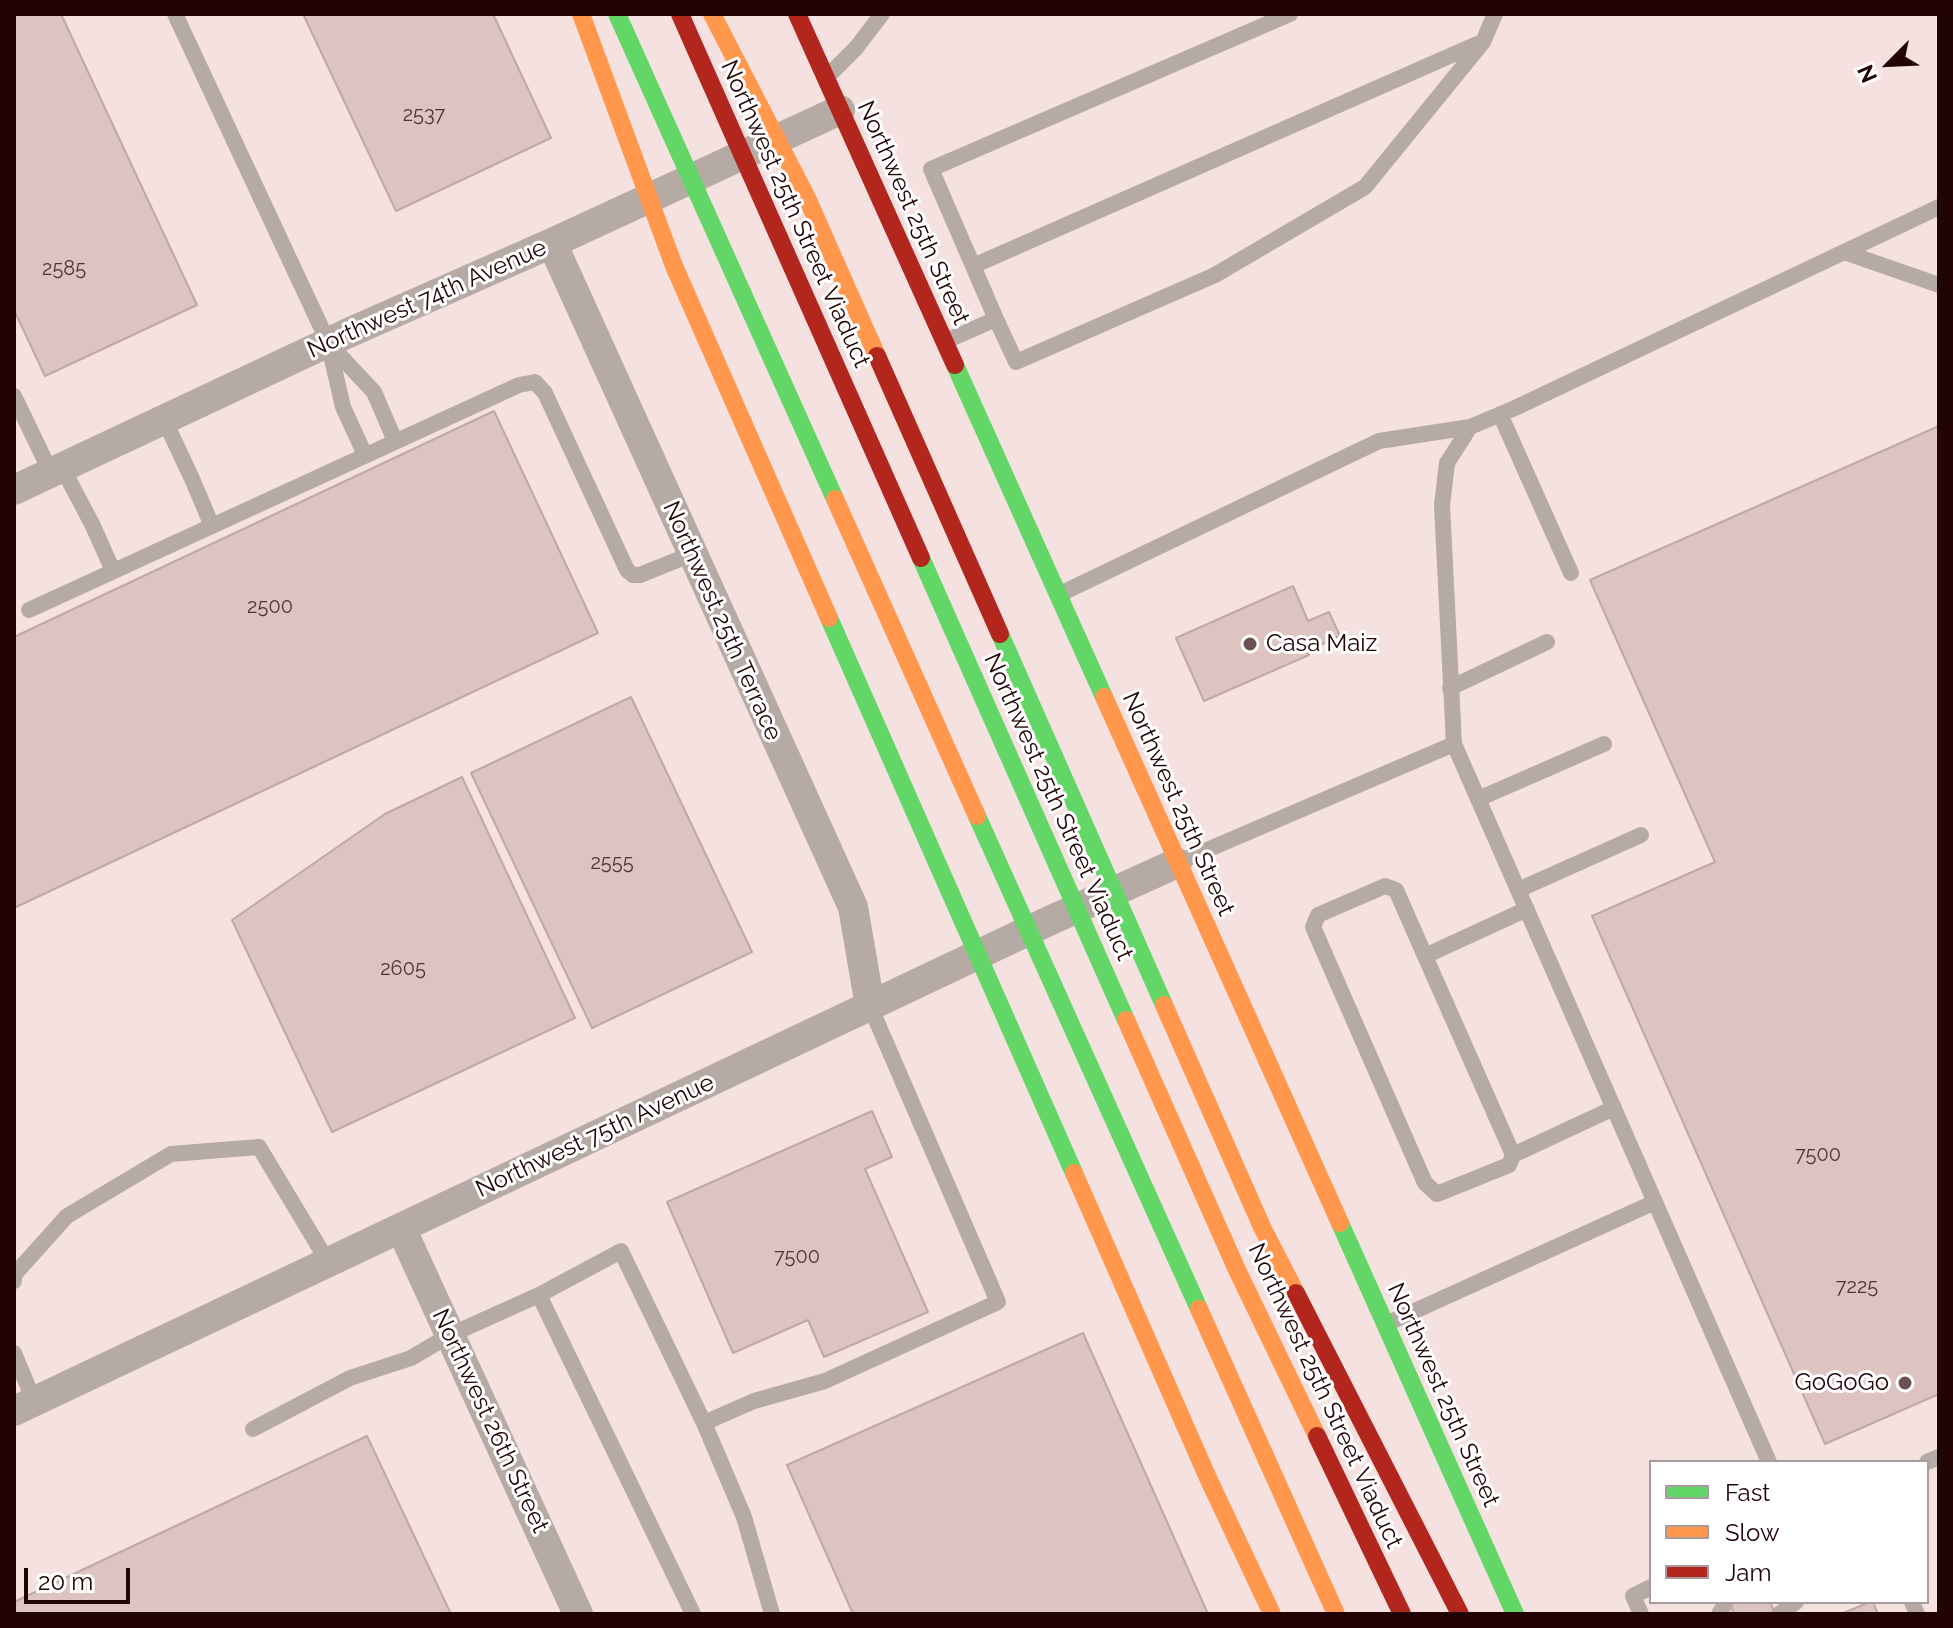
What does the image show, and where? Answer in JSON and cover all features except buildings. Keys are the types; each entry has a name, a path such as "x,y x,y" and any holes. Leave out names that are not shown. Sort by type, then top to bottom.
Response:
{"main road":[{"path":"581,14 674,266 1208,1478 1272,1614"},
{"path":"617,14 1336,1614"},
{"name":"Northwest 25th Street Viaduct","path":"680,14 1231,1255 1402,1614"},
{"path":"712,14 807,198 1262,1227 1460,1614"},
{"name":"Northwest 25th Street","path":"797,14 1515,1614"}],"street":[{"name":"Northwest 74th Avenue","path":"14,490 328,342 840,110"},
{"name":"Northwest 25th Terrace","path":"552,243 853,907 870,1006"},
{"name":"Northwest 75th Avenue","path":"24,1406 1177,863"},
{"name":"Northwest 26th Street","path":"401,1228 578,1614"}],"lane":[{"path":"175,14 328,342 343,407 365,455"},
{"path":"826,79 856,48 882,14"},
{"path":"1290,14 931,169 1016,362 1215,275 1365,187 1483,42 1495,14"},
{"path":"973,266 1483,42"},
{"path":"1057,595 1379,441 1470,427 1500,414 1939,207"},
{"path":"1844,252 1939,285"},
{"path":"944,342 996,319"},
{"path":"328,342 374,392 395,441"},
{"path":"29,610 519,385 535,382 545,393 627,570 633,575 640,575 692,554"},
{"path":"14,396 56,470 93,526 113,571"},
{"path":"1500,414 1571,573"},
{"path":"164,419 212,526"},
{"path":"1470,427 1447,463 1442,505 1454,744 1768,1460"},
{"path":"1450,688 1547,642"},
{"path":"1177,863 1454,744"},
{"path":"1478,799 1604,744"},
{"path":"1518,890 1641,835"},
{"path":"1513,1155 1396,890 1385,886 1318,915 1313,927 1425,1183 1437,1194 1509,1165 1513,1155 1614,1108"},
{"path":"1425,956 1527,909"},
{"path":"704,1423 754,1401 825,1381 998,1302 870,1006"},
{"path":"14,1281 14,1275 67,1216 171,1154 259,1147 328,1262"},
{"path":"1385,1324 1655,1202"},
{"path":"253,1429 350,1378 411,1358 450,1335 539,1295 621,1251 704,1423 744,1517 772,1614"},
{"path":"539,1295 693,1614"},
{"path":"14,1353 24,1406"},
{"path":"1641,1614 1633,1596 1649,1588"}],"traffic: fast":[{"path":"617,14 835,499"},
{"path":"955,365 1104,697"},
{"path":"921,558 1126,1020"},
{"path":"829,618 1074,1173"},
{"path":"1000,634 1164,1005"},
{"path":"977,816 1199,1309"},
{"path":"1340,1223 1515,1614"}],"traffic: slow":[{"path":"581,14 674,266 829,618"},
{"path":"712,14 807,198 877,356"},
{"path":"835,499 977,816"},
{"path":"1104,697 1340,1223"},
{"path":"1164,1005 1262,1227 1296,1293"},
{"path":"1126,1020 1237,1270 1317,1436"},
{"path":"1074,1173 1208,1478 1272,1614"},
{"path":"1199,1309 1336,1614"}],"traffic: jam":[{"path":"680,14 921,558"},
{"path":"797,14 955,365"},
{"path":"877,356 1000,634"},
{"path":"1296,1293 1460,1614"},
{"path":"1317,1436 1402,1614"}],"place":[{"name":"Casa Maiz","path":"1250,644"},
{"name":"GoGoGo","path":"1905,1383"}]}
